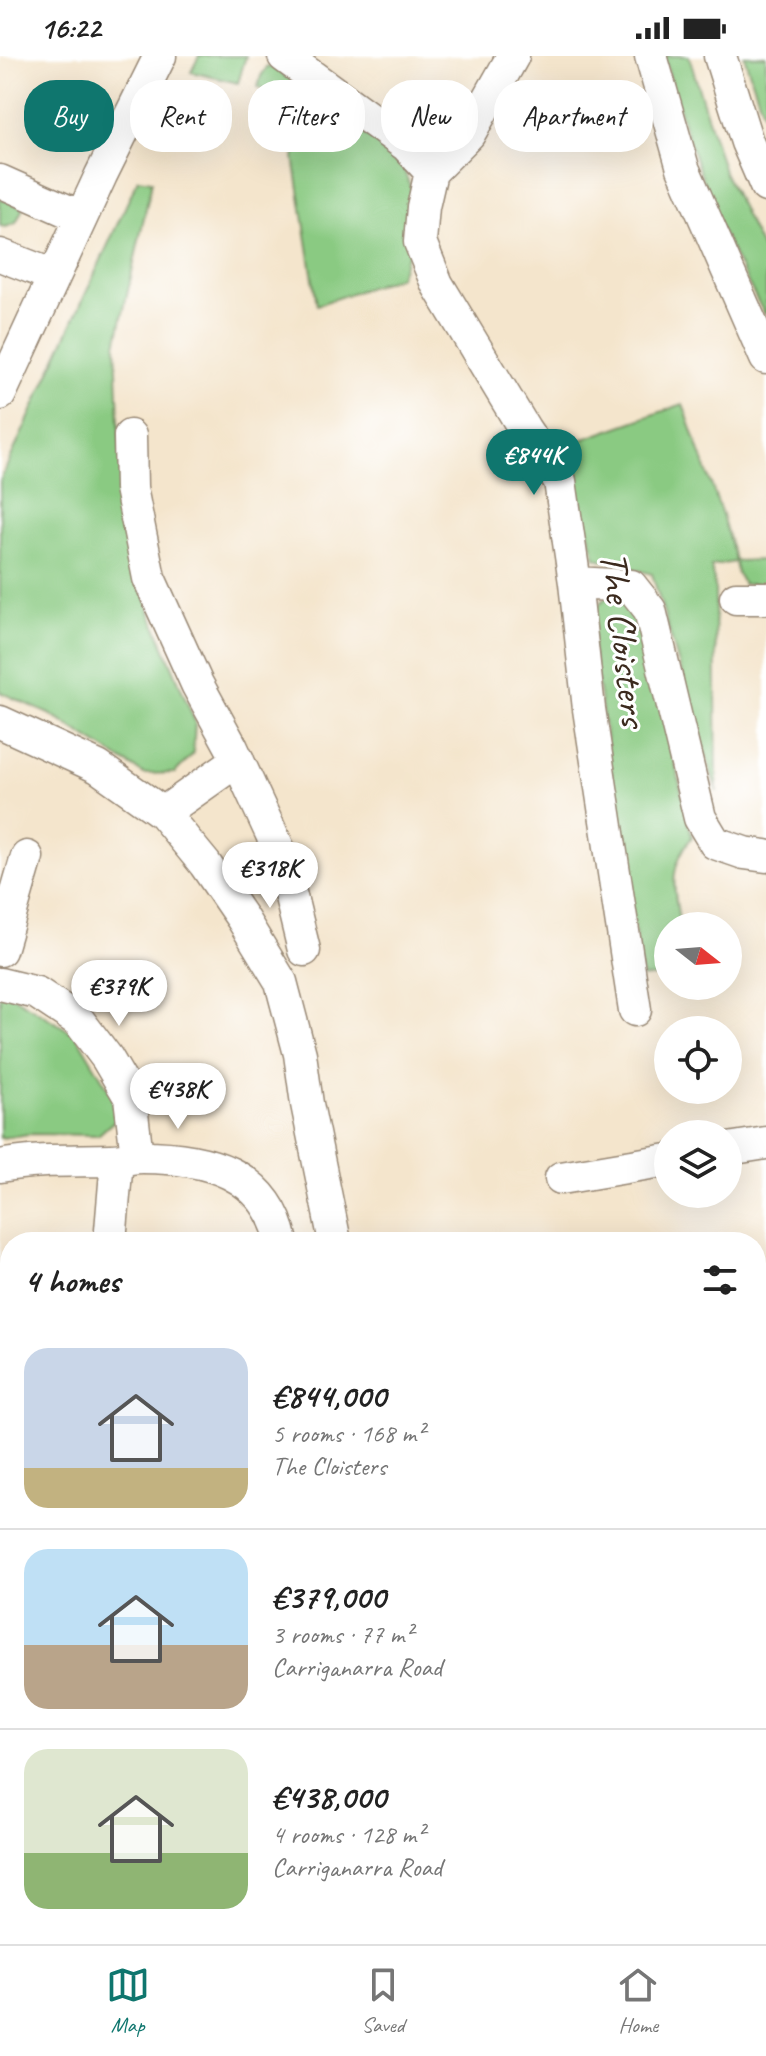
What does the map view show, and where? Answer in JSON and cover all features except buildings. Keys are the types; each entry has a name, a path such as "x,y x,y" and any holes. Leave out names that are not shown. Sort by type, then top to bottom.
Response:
{"street":[{"path":"0,394 81,217 160,56"},
{"path":"284,56 406,145 431,172 469,134 513,56"},
{"path":"651,56 683,168 766,358"},
{"path":"720,56 747,142 766,186"},
{"name":"The Cloisters","path":"431,172 423,207 420,242 437,284 525,430 560,481 589,709 635,1010"},
{"path":"0,181 81,217"},
{"path":"0,255 54,276"},
{"path":"130,436 131,488 149,578 197,684 238,760 280,852 304,950"},
{"path":"575,583 631,586 650,610 700,818 715,843 744,853 766,856"},
{"path":"0,722 98,767 163,813 235,907 281,982 300,1054 333,1232"},
{"path":"163,813 238,760"},
{"path":"0,950 27,857"},
{"path":"0,984 37,993 79,1021 107,1058 130,1097 127,1158 112,1232"},
{"path":"742,1147 766,1143"},
{"path":"0,1166 30,1160 167,1157 203,1163 238,1175 266,1202 278,1232"},
{"path":"561,1178 654,1162"}],"green space":[{"path":"199,56 246,56 238,83 191,72"},
{"path":"664,56 689,56 724,172 766,258 766,317 722,233 684,127"},
{"path":"744,56 766,56 766,121"},
{"path":"267,67 274,68 291,80 260,80"},
{"path":"365,135 381,145 381,152 391,152 399,157 413,194 410,248 399,277 317,305 296,152 365,152"},
{"path":"138,179 152,181 116,345 123,522 152,617 195,722 193,754 175,773 144,774 51,715 0,692 0,481"},
{"path":"0,198 23,208 16,223 0,226"},
{"path":"683,404 735,561 766,560 766,585 743,584 735,562 711,566 715,587 717,792 652,574 596,558 564,446"},
{"path":"605,598 629,599 641,614 692,837 679,859 674,879 678,912 654,912 654,977 642,978 588,617"},
{"path":"4,991 76,1035 112,1095 115,1120 98,1135 29,1134 0,1138 0,994"}]}
